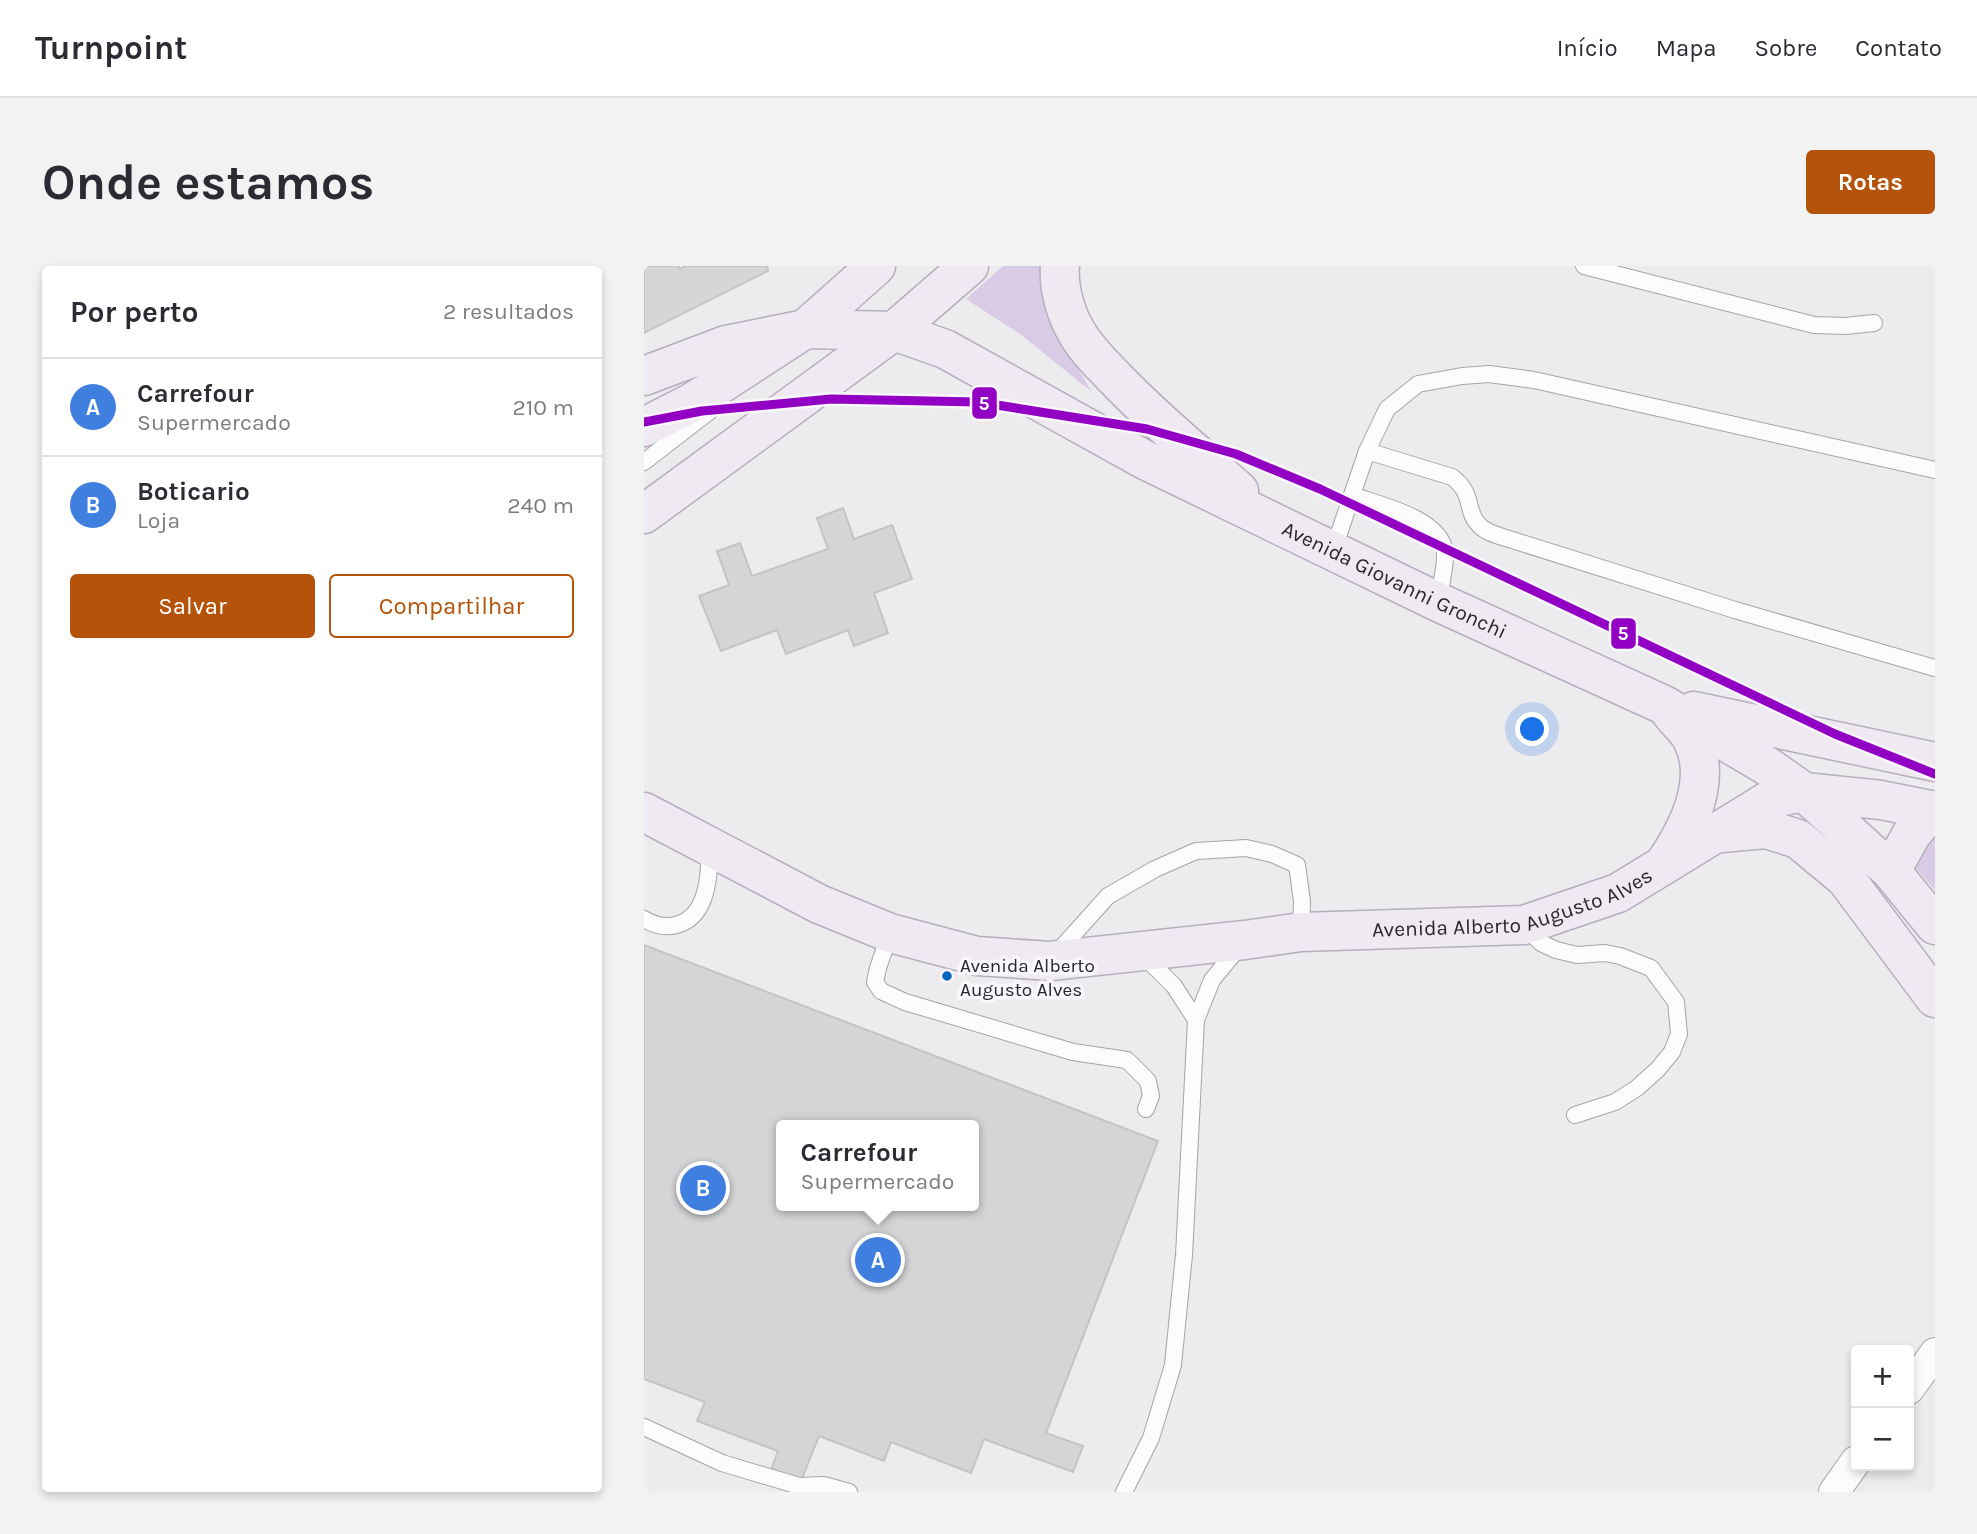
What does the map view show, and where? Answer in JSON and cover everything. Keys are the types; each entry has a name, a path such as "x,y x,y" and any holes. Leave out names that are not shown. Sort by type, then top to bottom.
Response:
{"main road":[{"path":"644,428 693,402 805,329 876,266"},
{"path":"644,514 894,331 969,266"},
{"path":"1060,266 1064,302 1077,333 1101,364 1137,401 1277,525"},
{"name":"Avenida Giovanni Gronchi","path":"644,376 726,345 805,329 894,331 945,349 1145,460 1438,602 1664,705 1767,766 1804,792 1891,871 1935,925"},
{"path":"1664,705 1935,762"},
{"path":"1662,868 1678,844 1700,782 1699,764 1692,739 1664,705"},
{"path":"1804,792 1881,800 1933,810"},
{"name":"Avenida Alberto Augusto Alves","path":"644,812 819,904 890,933 977,957 1050,961 1301,932 1524,925 1618,893 1773,798 1804,792"},
{"path":"1891,871 1911,835 1933,810"},
{"path":"1715,834 1766,829 1798,839 1846,879 1935,998"}],"street":[{"path":"1914,1382 1935,1353"},
{"path":"1834,1492 1851,1468"}],"lane":[{"path":"1584,266 1814,325 1874,323"},
{"path":"644,462 750,380 805,329"},
{"path":"1333,551 1367,452 1387,409 1402,394 1418,384 1462,376 1489,374 1534,380 1935,470"},
{"path":"1367,452 1452,477 1467,492 1477,524 1498,535 1735,610 1935,668"},
{"path":"1352,495 1413,517 1431,527 1439,537 1445,553 1438,602"},
{"path":"644,919 654,925 676,927 690,919 702,902 708,879 710,847"},
{"path":"1050,961 1108,897 1155,869 1196,851 1246,848 1272,854 1297,865 1302,901 1301,932"},
{"path":"1524,925 1541,943 1556,950 1577,955 1605,953 1651,968 1676,1002 1679,1034 1672,1052 1658,1069 1637,1088 1615,1102 1575,1115"},
{"path":"890,933 875,982 881,991 905,1003 1073,1052 1127,1060 1148,1081 1151,1096 1146,1110"},
{"path":"1124,1492 1151,1438 1173,1365 1184,1255 1196,1020 1212,981 1245,940"},
{"path":"1139,951 1174,986 1196,1020"},
{"path":"644,1427 722,1463 799,1486 824,1485 849,1492"}],"shaded area":[{"path":"1003,266 1041,266 1045,305 1060,339 1092,392 1020,334 966,299"},
{"path":"1926,836 1935,838 1935,890 1908,859"}],"building":[{"path":"644,266 678,266 680,269 686,266 767,266 768,271 644,333"},
{"path":"843,508 854,539 892,525 912,579 874,593 888,633 854,646 848,630 786,654 777,630 721,651 699,596 729,585 717,551 740,543 752,576 828,549 817,518"},
{"path":"644,945 1158,1141 1046,1433 1083,1446 1073,1472 984,1439 971,1473 891,1442 884,1461 819,1436 801,1481 771,1470 778,1451 697,1421 705,1402 644,1379"}],"transit line":[{"name":"5","path":"644,422 702,411 831,399 978,402 1147,429 1236,454 1320,489 1835,734 1935,774"}],"place":[{"name":"Avenida Alberto Augusto Alves","path":"947,976"},
{"name":"Boticario","path":"703,1188"},
{"name":"Carrefour","path":"878,1260"}]}
